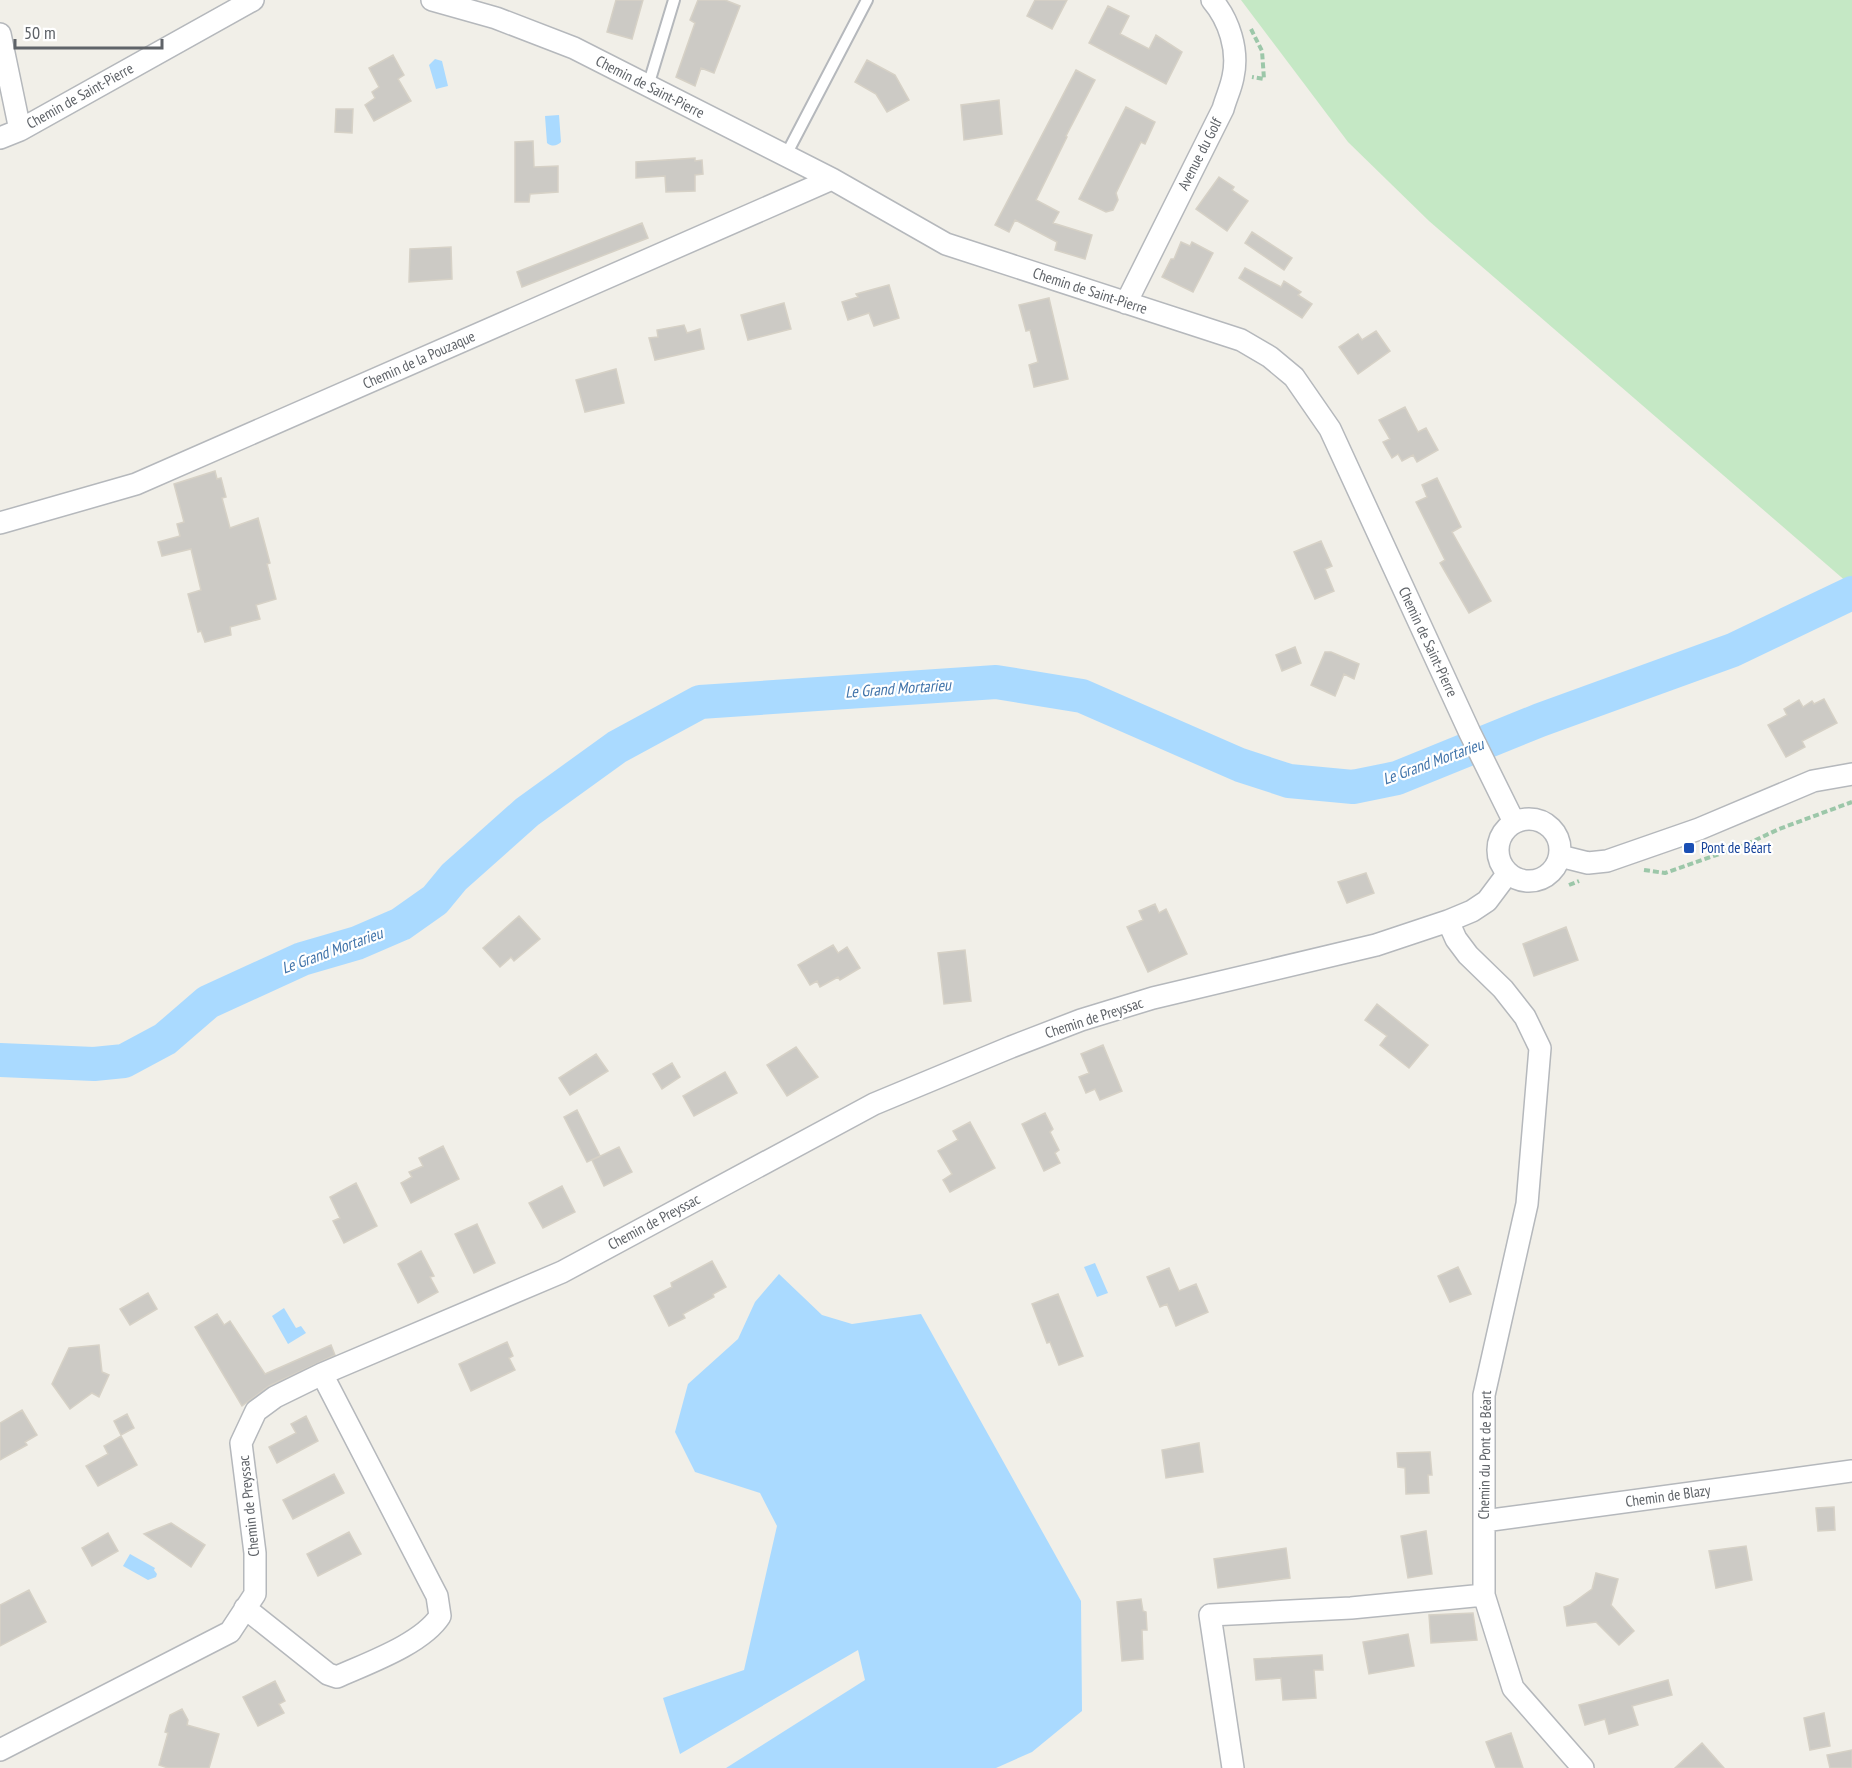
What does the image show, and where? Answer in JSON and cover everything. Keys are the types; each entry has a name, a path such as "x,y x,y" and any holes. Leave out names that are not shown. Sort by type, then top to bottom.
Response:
{"street":[{"name":"Chemin de Saint-Pierre","path":"0,138 20,130 253,0"},
{"name":"Chemin de Saint-Pierre","path":"432,0 496,18 574,48 832,179 946,244 1241,340 1270,357 1294,377 1330,429 1470,733 1514,822"},
{"name":"Avenue du Golf","path":"1126,303 1222,109 1234,75 1233,42 1223,13 1212,0"},
{"path":"0,34 20,130"},
{"name":"Chemin de la Pouzaque","path":"0,523 136,484 832,179"},
{"path":"1560,856 1588,863 1607,861 1699,829 1813,781 1852,774"},
{"path":"1534,818 1552,828 1560,846 1560,856 1551,872 1534,880 1525,881 1508,873 1502,865 1498,846 1506,828 1514,822 1534,818"},
{"name":"Chemin de Preyssac","path":"0,1750 230,1632 255,1594 255,1553 242,1443 256,1411 275,1397 322,1374 562,1272 874,1104 1081,1020 1153,998 1376,945 1448,921 1472,911 1487,901 1508,873"},
{"name":"Chemin du Pont de Béart","path":"1448,921 1456,939 1468,955 1503,989 1525,1017 1540,1048 1527,1204 1484,1395 1484,1595 1513,1688 1582,1768"},
{"path":"245,1608 328,1674 337,1677 418,1639 434,1626 440,1616 437,1596 322,1374"},
{"name":"Chemin de Blazy","path":"1484,1521 1852,1471"},
{"path":"1233,1768 1210,1614 1351,1608 1484,1595"}],"lane":[{"path":"648,86 674,0"},
{"path":"786,156 867,0"}],"path":[{"path":"1635,868 1665,873 1745,845 1779,829 1852,802"},
{"path":"1569,885 1585,879"}],"green space":[{"path":"1241,0 1852,0 1852,581 1848,583 1429,221 1348,142"}],"water":[{"path":"435,59 442,61 448,86 436,89 429,65"},
{"path":"559,115 561,142 551,145 547,143 545,116"},
{"path":"1095,1263 1108,1293 1097,1297 1084,1267"},
{"path":"779,1274 822,1315 852,1324 921,1314 1081,1601 1082,1711 1032,1752 996,1768 726,1768 865,1680 858,1650 680,1754 663,1698 744,1670 777,1526 760,1493 695,1472 675,1432 688,1384 738,1339 755,1302"},
{"path":"284,1308 296,1328 301,1326 306,1333 288,1344 272,1316"},
{"path":"130,1554 155,1568 156,1577 148,1580 123,1566"}],"building":[{"path":"616,0 643,0 632,39 607,32"},
{"path":"698,0 725,0 740,6 714,73 701,68 695,86 676,77 695,23 690,20"},
{"path":"1035,0 1067,0 1052,29 1027,16"},
{"path":"1108,6 1129,16 1120,34 1149,49 1156,35 1182,52 1166,84 1089,43"},
{"path":"393,55 404,75 398,79 411,101 374,121 365,105 375,98 372,92 379,87 369,68"},
{"path":"867,60 895,75 909,100 887,112 876,94 855,82"},
{"path":"1076,70 1095,80 1036,200 1059,212 1053,223 1092,235 1085,259 1055,250 1057,242 1015,220 1009,232 995,225"},
{"path":"999,100 1002,134 964,140 961,105"},
{"path":"1126,107 1155,122 1145,144 1141,142 1116,193 1118,200 1113,210 1106,212 1079,199"},
{"path":"336,109 353,109 352,133 335,132"},
{"path":"533,141 534,167 558,166 558,192 530,194 529,202 515,202 515,142"},
{"path":"695,158 695,161 702,160 703,174 695,175 695,191 666,192 665,176 636,178 636,162"},
{"path":"1219,177 1234,187 1232,190 1248,201 1227,231 1196,209"},
{"path":"642,223 648,238 522,287 517,272"},
{"path":"1252,232 1292,258 1284,270 1245,243"},
{"path":"1181,242 1190,246 1192,242 1213,253 1193,292 1162,277 1171,259 1174,259"},
{"path":"451,247 452,279 409,282 410,249"},
{"path":"1245,268 1281,287 1284,281 1301,292 1298,295 1312,304 1302,318 1239,278"},
{"path":"889,285 899,318 874,326 869,313 848,320 842,302 858,297 856,294"},
{"path":"1049,298 1068,379 1034,387 1029,365 1038,362 1030,330 1026,331 1019,305"},
{"path":"784,303 791,329 748,340 741,315"},
{"path":"684,325 687,333 700,329 704,349 655,360 649,338 658,337 657,330"},
{"path":"1376,331 1390,351 1358,374 1339,347 1358,334 1362,340"},
{"path":"616,369 624,403 585,412 576,380"},
{"path":"1405,407 1418,432 1426,428 1438,450 1417,462 1413,455 1402,461 1398,454 1392,458 1383,442 1390,439 1379,420"},
{"path":"215,471 217,479 221,478 226,497 222,498 230,528 258,518 270,563 267,564 276,599 256,605 260,619 230,627 231,635 205,642 201,631 198,632 188,594 201,590 191,549 162,556 158,542 180,536 177,524 184,522 174,484"},
{"path":"1437,478 1461,527 1452,532 1491,601 1469,613 1440,563 1445,560 1416,502 1427,497 1422,485"},
{"path":"1321,541 1332,566 1325,569 1334,591 1315,599 1294,552"},
{"path":"1295,647 1301,663 1282,671 1276,655"},
{"path":"1325,652 1331,652 1359,664 1354,679 1344,674 1335,696 1311,685"},
{"path":"1824,699 1837,723 1802,741 1805,747 1786,757 1768,725 1787,715 1784,709 1799,700 1803,707 1812,701 1814,704"},
{"path":"1366,873 1374,893 1347,903 1338,882"},
{"path":"1155,904 1159,913 1166,909 1187,954 1148,972 1127,927 1143,920 1139,911"},
{"path":"519,916 540,939 514,961 511,957 500,967 483,948"},
{"path":"1566,927 1578,960 1534,976 1523,944"},
{"path":"833,945 838,953 847,947 860,968 840,980 838,977 820,987 817,981 810,985 798,965"},
{"path":"965,950 971,1001 944,1004 938,953"},
{"path":"1377,1004 1428,1045 1409,1068 1380,1045 1387,1036 1365,1020"},
{"path":"1103,1045 1122,1091 1100,1100 1095,1089 1086,1093 1079,1077 1089,1073 1081,1054"},
{"path":"796,1047 818,1077 787,1096 767,1065"},
{"path":"596,1054 608,1071 570,1095 559,1078"},
{"path":"672,1063 680,1077 662,1089 653,1074"},
{"path":"725,1072 737,1093 694,1116 683,1096"},
{"path":"577,1110 600,1156 587,1162 564,1117"},
{"path":"1045,1113 1053,1129 1050,1132 1059,1150 1055,1153 1060,1163 1044,1171 1022,1124"},
{"path":"970,1122 995,1168 950,1192 943,1180 952,1174 938,1151 958,1140 953,1131"},
{"path":"443,1146 459,1179 411,1203 401,1183 412,1177 409,1172 423,1166 419,1158"},
{"path":"619,1147 632,1172 604,1186 592,1160"},
{"path":"356,1183 377,1226 344,1243 333,1221 340,1218 330,1197"},
{"path":"562,1186 575,1212 543,1228 529,1203"},
{"path":"477,1224 495,1263 474,1273 455,1234"},
{"path":"421,1251 434,1276 430,1277 438,1292 418,1303 398,1264"},
{"path":"712,1261 726,1287 713,1294 714,1297 683,1314 685,1318 669,1326 654,1296 672,1287 671,1283"},
{"path":"1458,1267 1471,1294 1450,1302 1438,1276"},
{"path":"1169,1268 1179,1291 1196,1284 1208,1312 1176,1326 1167,1304 1160,1307 1147,1277"},
{"path":"148,1293 157,1309 130,1325 120,1309"},
{"path":"1058,1294 1083,1356 1059,1365 1050,1342 1047,1343 1032,1304"},
{"path":"217,1314 224,1325 230,1321 265,1374 331,1345 335,1355 269,1386 242,1406 195,1327"},
{"path":"507,1342 513,1356 509,1358 515,1370 471,1391 459,1364"},
{"path":"99,1345 102,1372 109,1375 99,1397 92,1393 70,1409 52,1384 69,1348"},
{"path":"22,1410 37,1435 25,1442 27,1445 0,1460 0,1423"},
{"path":"127,1414 134,1428 121,1435 114,1421"},
{"path":"306,1416 318,1441 277,1463 269,1447 296,1433 291,1424"},
{"path":"121,1436 137,1465 98,1486 86,1466 108,1454 104,1446"},
{"path":"1199,1443 1203,1472 1166,1478 1162,1450"},
{"path":"1430,1452 1432,1475 1428,1475 1429,1493 1406,1494 1405,1468 1398,1467 1397,1453"},
{"path":"334,1474 344,1493 293,1519 283,1500"},
{"path":"1834,1507 1835,1530 1818,1531 1816,1508"},
{"path":"171,1523 205,1545 191,1567 144,1534"},
{"path":"1426,1531 1432,1574 1408,1578 1401,1536"},
{"path":"349,1532 361,1554 318,1576 307,1554"},
{"path":"108,1533 118,1551 92,1566 82,1548"},
{"path":"1746,1546 1752,1580 1716,1588 1709,1551"},
{"path":"1286,1548 1290,1578 1218,1588 1214,1559"},
{"path":"1596,1573 1618,1579 1611,1605 1634,1631 1619,1645 1596,1622 1567,1626 1564,1607 1592,1589"},
{"path":"29,1590 46,1622 0,1646 0,1605"},
{"path":"1141,1599 1143,1611 1146,1612 1147,1630 1142,1630 1143,1659 1122,1661 1117,1602"},
{"path":"1473,1613 1477,1640 1431,1643 1429,1615"},
{"path":"1408,1634 1414,1666 1369,1674 1363,1642"},
{"path":"1322,1655 1323,1670 1314,1670 1316,1698 1283,1700 1281,1678 1256,1680 1254,1659"},
{"path":"1668,1680 1672,1695 1632,1706 1638,1725 1609,1734 1605,1719 1585,1725 1579,1705"},
{"path":"275,1681 285,1701 279,1704 284,1713 258,1726 243,1697"},
{"path":"182,1709 188,1720 187,1725 219,1734 209,1768 168,1768 159,1765 168,1733 165,1732 170,1715"},
{"path":"1824,1713 1830,1746 1810,1750 1804,1718"},
{"path":"1511,1733 1523,1768 1496,1768 1486,1742"},
{"path":"1702,1743 1724,1768 1675,1768"},
{"path":"1852,1750 1852,1768 1830,1768 1827,1755"}],"waterway":[{"name":"Le Grand Mortarieu","path":"0,1060 94,1064 124,1061 165,1039 208,1002 302,959 357,943 401,924 435,900 454,877 527,812 617,747 700,702 996,682 1082,696 1240,765 1289,781 1353,787 1397,778 1540,720 1733,650 1852,593"}],"place":[{"name":"Pont de Béart","path":"1689,848"}]}
